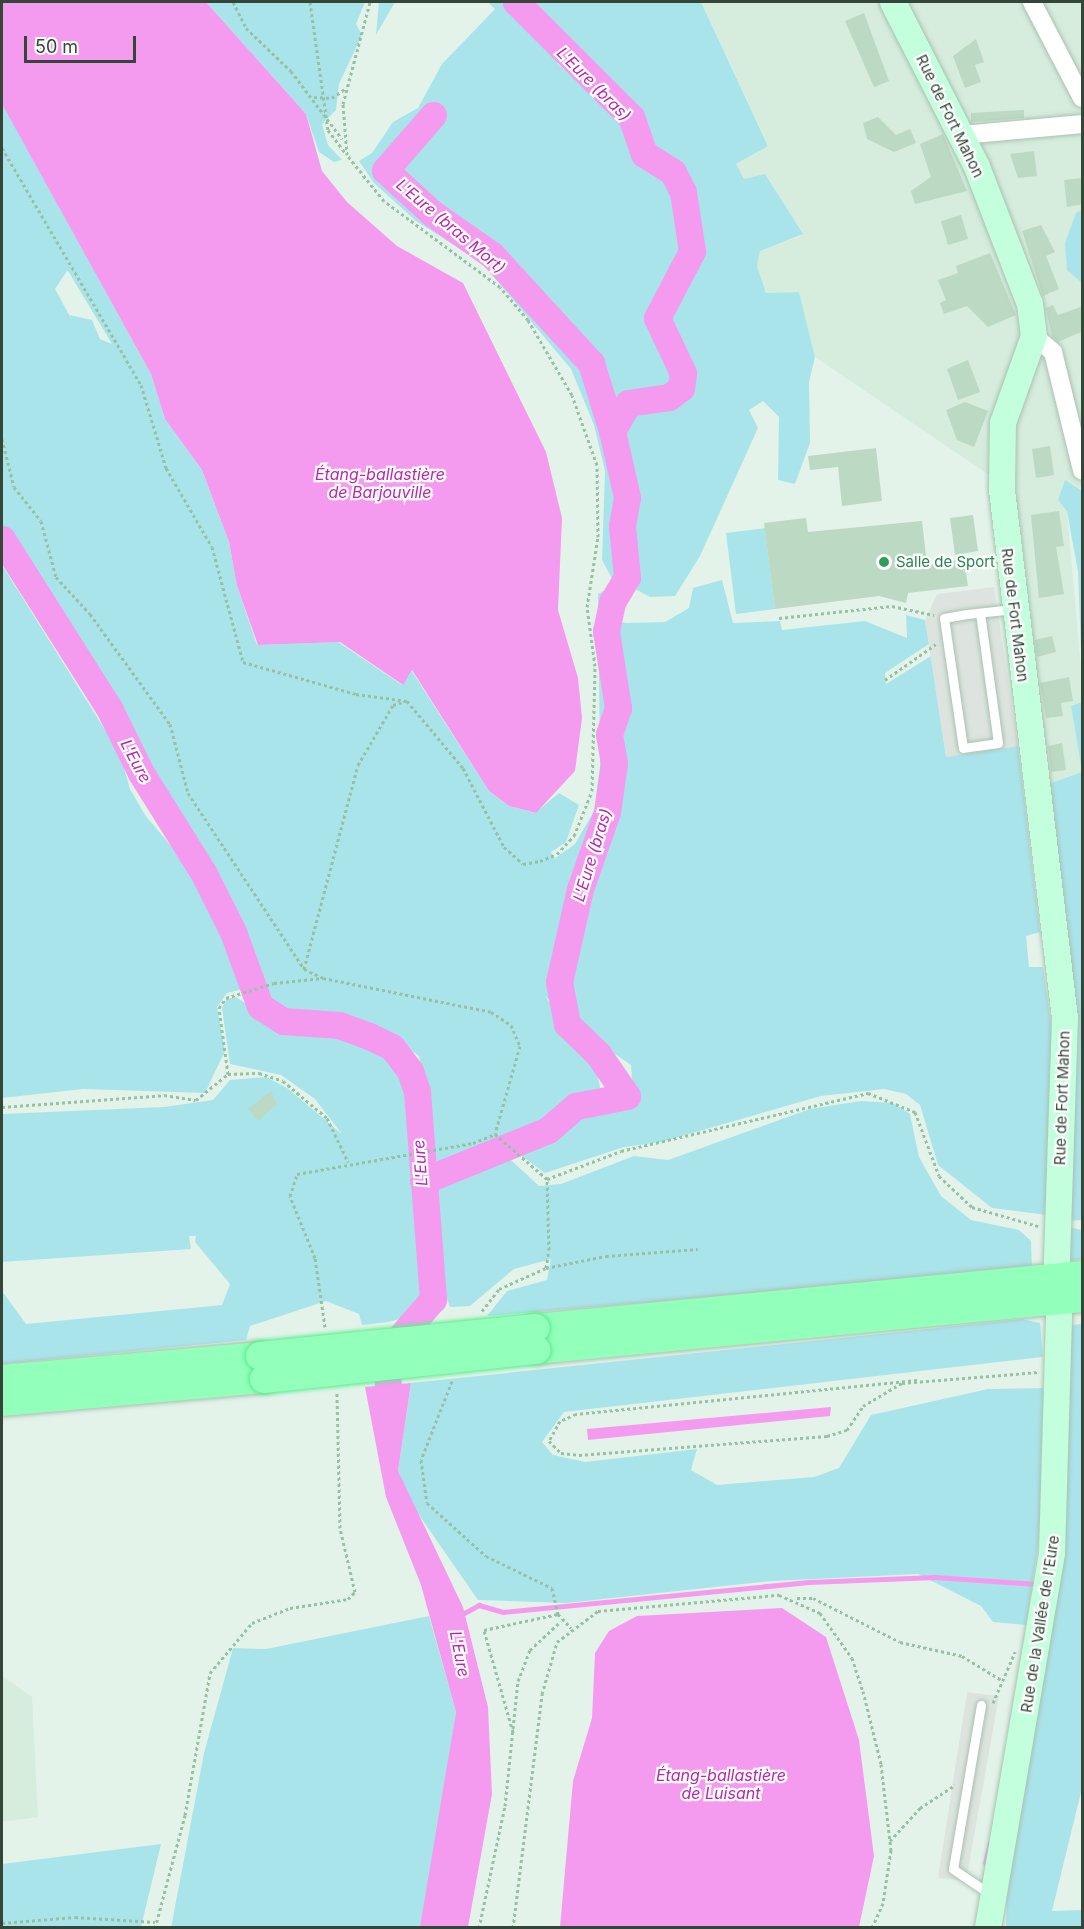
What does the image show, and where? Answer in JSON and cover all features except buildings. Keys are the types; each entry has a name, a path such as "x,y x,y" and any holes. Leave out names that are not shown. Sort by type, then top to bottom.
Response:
{"main road":[{"path":"2,1402 262,1367 536,1339 1083,1275"},
{"path":"536,1339 1083,1298"},
{"path":"2,1379 262,1367"}],"street":[{"name":"Rue de Fort Mahon","path":"893,2 962,135 1030,304 1034,336 1003,423 1002,490 1014,609 1065,1017 1057,1262"},
{"path":"1032,2 1083,98"},
{"path":"962,135 1083,124"},
{"path":"1034,336 1053,352 1083,470"},
{"name":"Rue de la Vallée de l'Eure","path":"988,1928 990,1894 1052,1553 1061,1378 1059,1316"}],"lane":[{"path":"980,613 998,743 963,748 944,618 980,613 1014,609"},
{"path":"981,1705 953,1869 990,1894"}],"path":[{"path":"233,2 246,28 312,96 344,142"},
{"path":"2,148 129,362 166,468 216,562 243,662 356,694 407,701 463,768 504,847 523,864 557,854 574,836 592,791 595,716 588,607 600,494 588,431 553,357 500,287 412,226 364,180 347,156 338,148 326,116 310,2"},
{"path":"347,156 344,142 346,88 370,2"},
{"path":"312,96 324,99 346,88"},
{"path":"2,439 14,487 41,521 56,577 90,614 170,724 188,793 304,969 323,978"},
{"path":"779,618 892,606 944,618"},
{"path":"885,680 947,635"},
{"path":"304,969 358,765 393,705 407,701"},
{"path":"228,1074 219,1008 235,992 274,983 323,978 415,993 491,1012 511,1025 520,1046 495,1134"},
{"path":"2,1107 164,1095 196,1100 228,1074 259,1073 283,1081 327,1118 348,1162"},
{"path":"547,1179 621,1151 868,1093 915,1112 935,1168 972,1207 994,1217 1050,1228"},
{"path":"495,1134 547,1179 546,1268"},
{"path":"322,1306 315,1258 294,1215 291,1181 297,1174 348,1162 434,1149 495,1134"},
{"path":"478,1317 498,1289 546,1268 698,1249"},
{"path":"917,1380 879,1395 863,1406 847,1430 827,1436 579,1455 561,1453 549,1441 560,1420 576,1414 917,1380 1026,1371 1061,1378"},
{"path":"454,1376 421,1460 427,1503 486,1556 548,1585 554,1596 561,1621 571,1628"},
{"path":"154,1928 181,1835 210,1673 252,1623 290,1608 348,1599 355,1592 340,1527 342,1433 337,1392"},
{"path":"795,1598 820,1613 852,1658 873,1726 891,1850 888,1882 872,1928"},
{"path":"513,1928 542,1694 557,1642 571,1628 598,1611 625,1605 813,1598 900,1642 962,1656 1003,1681"},
{"path":"513,1733 484,1630 558,1614"},
{"path":"479,1928 505,1806 518,1681 530,1650 561,1621"},
{"path":"2,1923 75,1917 155,1922"}],"shaded area":[{"path":"206,2 365,2 356,24 362,35 339,84 336,110 322,124 328,145 342,160 334,162 319,152 306,114"},
{"path":"379,2 395,2 376,35"},
{"path":"488,2 701,2 768,146 736,164 744,179 765,174 803,234 760,251 757,266 766,293 799,292 815,357 809,382 810,443 795,484 778,480 779,417 763,401 749,410 758,428 700,556 675,596 650,597 633,588 631,565 616,586 602,560 605,471 594,425 571,369 482,263 416,221 374,183 359,161 372,153 393,122 418,108 442,64 495,9","holes":["565,44 592,64 580,83 557,63"]},
{"path":"701,2 1082,2 1082,491 1081,486 1067,511 1082,679 1082,702 1071,706 1082,772 1046,785 1007,487 815,357 799,292 766,293 754,269 759,250 801,236 766,175 744,179 736,164 768,145"},
{"path":"2,103 151,374 165,419 202,470 229,542 237,586 257,645 338,642 402,685 411,670 489,791 509,806 535,813 559,793 579,805 566,842 551,852 554,859 575,844 594,811 600,766 598,594 607,589 619,622 627,623 665,622 689,608 693,588 722,580 733,623 780,621 782,630 865,621 907,638 906,615 925,620 929,644 885,673 886,684 931,656 946,756 1018,746 1040,932 1026,936 1029,967 1043,967 1054,1046 1047,1215 992,1208 938,1165 920,1105 906,1094 884,1089 821,1096 661,1142 624,1147 545,1173 522,1156 511,1160 539,1186 561,1184 634,1156 668,1160 810,1109 861,1101 893,1103 910,1114 919,1157 941,1196 971,1220 1019,1230 1031,1241 1032,1270 487,1316 507,1291 547,1280 551,1259 514,1269 470,1306 450,1307 439,1275 428,1095 419,1056 383,1031 350,1018 287,1015 269,1003 226,902 175,821 116,697 2,527","holes":["68,271 112,344 100,339 92,320 70,315 72,320 55,289","544,995 580,1030 631,1065 634,1109 593,1103 600,1087 594,1060"]},
{"path":"1082,210 1082,283 1067,270 1065,243 1076,213"},
{"path":"1065,480 1082,491 1082,679 1078,572 1067,511 1058,500"},
{"path":"765,528 775,609 736,614 726,533"},
{"path":"2,565 120,754 130,789 145,815 208,890 228,932 248,988 227,993 217,1007 225,1051 205,1093 83,1089 2,1098"},
{"path":"994,587 1018,746 946,757 925,620 937,594"},
{"path":"1082,702 1082,772 1071,706"},
{"path":"1082,772 1082,1220 1060,1221 1046,785"},
{"path":"236,997 292,1035 354,1034 403,1069 426,1297 408,1317 388,1322 362,1325 359,1314 326,1301 250,1326 246,1340 2,1364 2,1291 26,1324 222,1305 230,1284 195,1242 196,1236 189,1236 191,1249 2,1262 2,1114 164,1107 213,1100 230,1080 266,1077 287,1088 342,1134 315,1099 281,1075 230,1064 222,1008 227,999"},
{"path":"1067,1227 1082,1230 1082,1259 1064,1261"},
{"path":"1022,1319 1040,1323 1043,1357 564,1412 542,1442 553,1455 585,1462 697,1449 691,1470 717,1485 814,1477 839,1468 871,1415 988,1389 1046,1388 1044,1507 1026,1625 993,1622 981,1606 918,1574 772,1581 566,1603 478,1600 412,1505 398,1471 411,1383"},
{"path":"1082,1324 1082,1788 1052,1911 1082,1910 1082,1927 1006,1928 1007,1879 1063,1521 1072,1325"},
{"path":"429,1616 456,1712 422,1927 171,1928 204,1753 233,1648 266,1649"},
{"path":"2,1676 32,1697 38,1817 2,1822"},
{"path":"967,1692 999,1696 966,1881 938,1878"},
{"path":"161,1844 141,1927 2,1927 2,1864"}],"water":[{"name":"Étang-ballastière de Barjouville","path":"2,2 206,2 306,114 322,171 347,202 397,246 463,283 546,452 562,518 558,610 578,678 582,718 575,771 536,813 509,806 489,791 412,670 403,685 340,642 258,645 237,586 229,542 202,470 165,419 151,374 2,104"},
{"path":"411,1383 398,1471 463,1607 488,1707 492,1794 468,1927 420,1927 456,1712 421,1585 386,1497 365,1387"},
{"path":"831,1407 830,1416 588,1440 587,1429"},
{"name":"Étang-ballastière de Luisant","path":"782,1608 826,1637 859,1740 874,1856 859,1927 560,1927 573,1781 592,1718 595,1653 609,1631 637,1616"}],"waterway":[{"name":"L'Eure (bras)","path":"423,1181 548,1130 576,1106 627,1096 598,1054 567,1024 559,982 580,889 607,812 614,763 609,734 618,708 606,631 612,602 627,577 622,526 627,497 612,431 628,403 669,397 681,388 683,373 657,318 692,251 683,192 673,172 644,154 631,117 516,2"},
{"name":"L'Eure (bras Mort)","path":"433,115 385,170 432,213 492,255 591,363 612,431"},
{"name":"L'Eure","path":"2,539 109,708 141,773 204,874 233,932 260,1006 283,1021 339,1025 369,1036 392,1047 410,1071 417,1091 433,1299 386,1353 390,1420"},
{"path":"459,1616 479,1605 503,1612 809,1582 935,1577 1038,1584"},
{"path":"985,1863 990,1843"}],"place":[{"name":"Salle de Sport","path":"884,562"}]}
